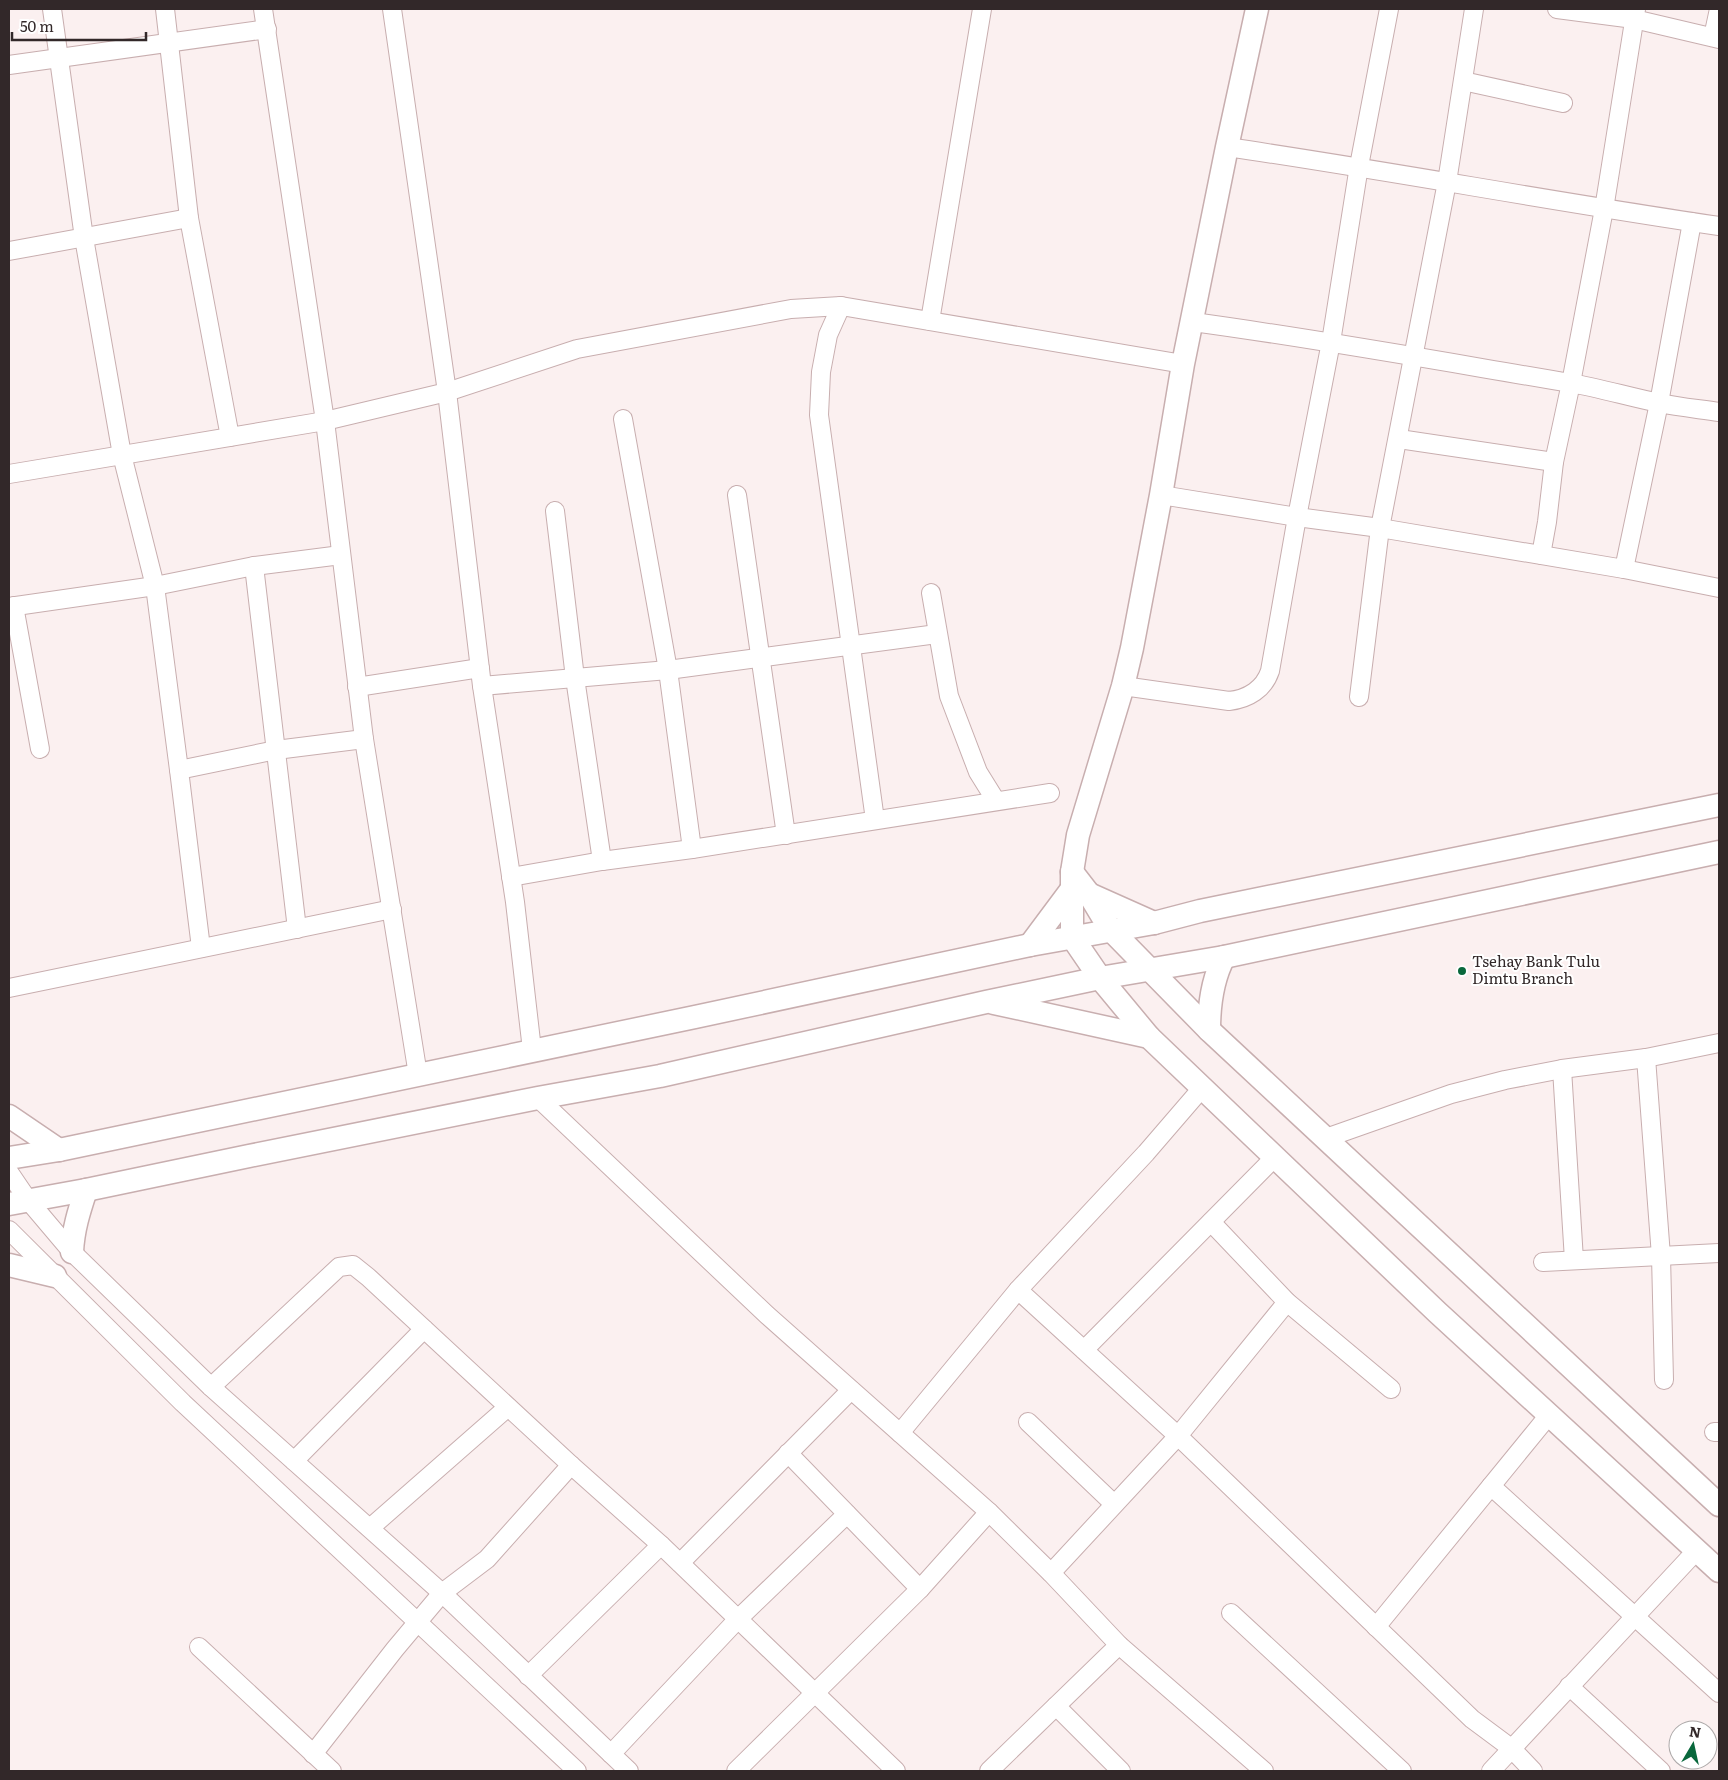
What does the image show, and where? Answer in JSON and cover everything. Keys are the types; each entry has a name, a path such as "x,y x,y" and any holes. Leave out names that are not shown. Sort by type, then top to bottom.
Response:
{"main road":[{"path":"1256,9 1183,364 1161,495 1123,686 1083,816 1072,937 1100,978 1149,1037 1437,1312 1719,1570"},
{"path":"9,1158 59,1150 1030,945 1154,923 1200,911 1719,805"},
{"path":"18,1202 86,1190 538,1098 660,1076 986,1002 1100,978 1224,957 1719,852"},
{"path":"1077,885 1154,923"},
{"path":"1077,885 1110,930 1209,1030 1719,1505"},
{"path":"1030,945 1077,885"},
{"path":"1209,1030 1213,984 1217,970 1224,957"},
{"path":"986,1002 1149,1037"},
{"path":"9,1116 59,1150"},
{"path":"72,1252 77,1216 86,1190"},
{"path":"9,1265 55,1276"}],"street":[{"path":"52,9 84,238 122,456 155,586 201,948"},
{"path":"165,9 190,218 230,437"},
{"path":"263,9 325,421 364,739 418,1075"},
{"path":"392,9 448,392 482,686 511,877 532,1050"},
{"path":"930,321 982,9"},
{"path":"1123,686 1240,700 1253,694 1267,682 1331,342 1358,166 1389,9"},
{"path":"1359,697 1380,528 1399,439 1412,355 1447,182 1474,9"},
{"path":"1557,9 1635,14 1716,38 1719,9"},
{"path":"1541,555 1554,462 1604,209 1635,14"},
{"path":"9,65 267,29"},
{"path":"1462,81 1563,103"},
{"path":"1227,147 1358,166 1604,209 1719,226"},
{"path":"9,251 190,218"},
{"path":"1624,569 1659,403 1692,222"},
{"path":"841,306 828,335 821,372 819,415 875,820"},
{"path":"9,474 325,421 448,392 578,349 791,309 841,306 1183,364"},
{"path":"1193,322 1412,355 1571,383 1659,403 1719,412"},
{"path":"623,419 668,670 692,849"},
{"path":"1399,439 1554,462"},
{"path":"738,494 786,835"},
{"path":"1161,495 1380,528 1624,569 1719,588"},
{"path":"555,511 575,678 602,861"},
{"path":"40,749 11,606 155,586 254,566 340,555"},
{"path":"254,566 297,928"},
{"path":"931,593 948,696 978,772 996,801"},
{"path":"482,686 668,670 938,634"},
{"path":"358,687 480,668"},
{"path":"179,770 276,750 364,739"},
{"path":"511,877 602,861 786,835 1050,792"},
{"path":"9,988 392,909"},
{"path":"1326,1138 1451,1094 1505,1080 1562,1069 1646,1058 1719,1044"},
{"path":"1646,1058 1661,1256 1664,1380"},
{"path":"1562,1069 1574,1260"},
{"path":"900,1433 1018,1290 1146,1153 1202,1088"},
{"path":"538,1098 767,1315 989,1512 1051,1573 1119,1645 1258,1769"},
{"path":"1084,1350 1275,1157"},
{"path":"9,1172 18,1202 211,1387 442,1593 629,1771"},
{"path":"1211,1222 1287,1302 1391,1389"},
{"path":"9,1230 183,1403 577,1771"},
{"path":"1543,1262 1719,1253"},
{"path":"211,1387 339,1267 353,1265 661,1545 815,1692 887,1768"},
{"path":"1018,1290 1178,1436 1472,1719 1511,1748 1534,1771"},
{"path":"1051,1573 1178,1436 1287,1302"},
{"path":"294,1461 424,1329"},
{"path":"680,1563 851,1390"},
{"path":"370,1528 508,1407"},
{"path":"1376,1627 1549,1415"},
{"path":"1028,1422 1114,1504"},
{"path":"788,1454 920,1589"},
{"path":"314,1754 395,1649 442,1593 487,1558 571,1465"},
{"path":"1491,1486 1719,1693"},
{"path":"736,1771 920,1589 989,1512"},
{"path":"611,1754 738,1619 847,1514"},
{"path":"528,1676 661,1545"},
{"path":"1491,1771 1697,1550"},
{"path":"1231,1613 1402,1771"},
{"path":"989,1771 1119,1645"},
{"path":"200,1647 332,1771"},
{"path":"1569,1686 1661,1771"},
{"path":"1056,1706 1121,1771"}],"place":[{"name":"Tsehay Bank Tulu Dimtu Branch","path":"1462,971"}]}
